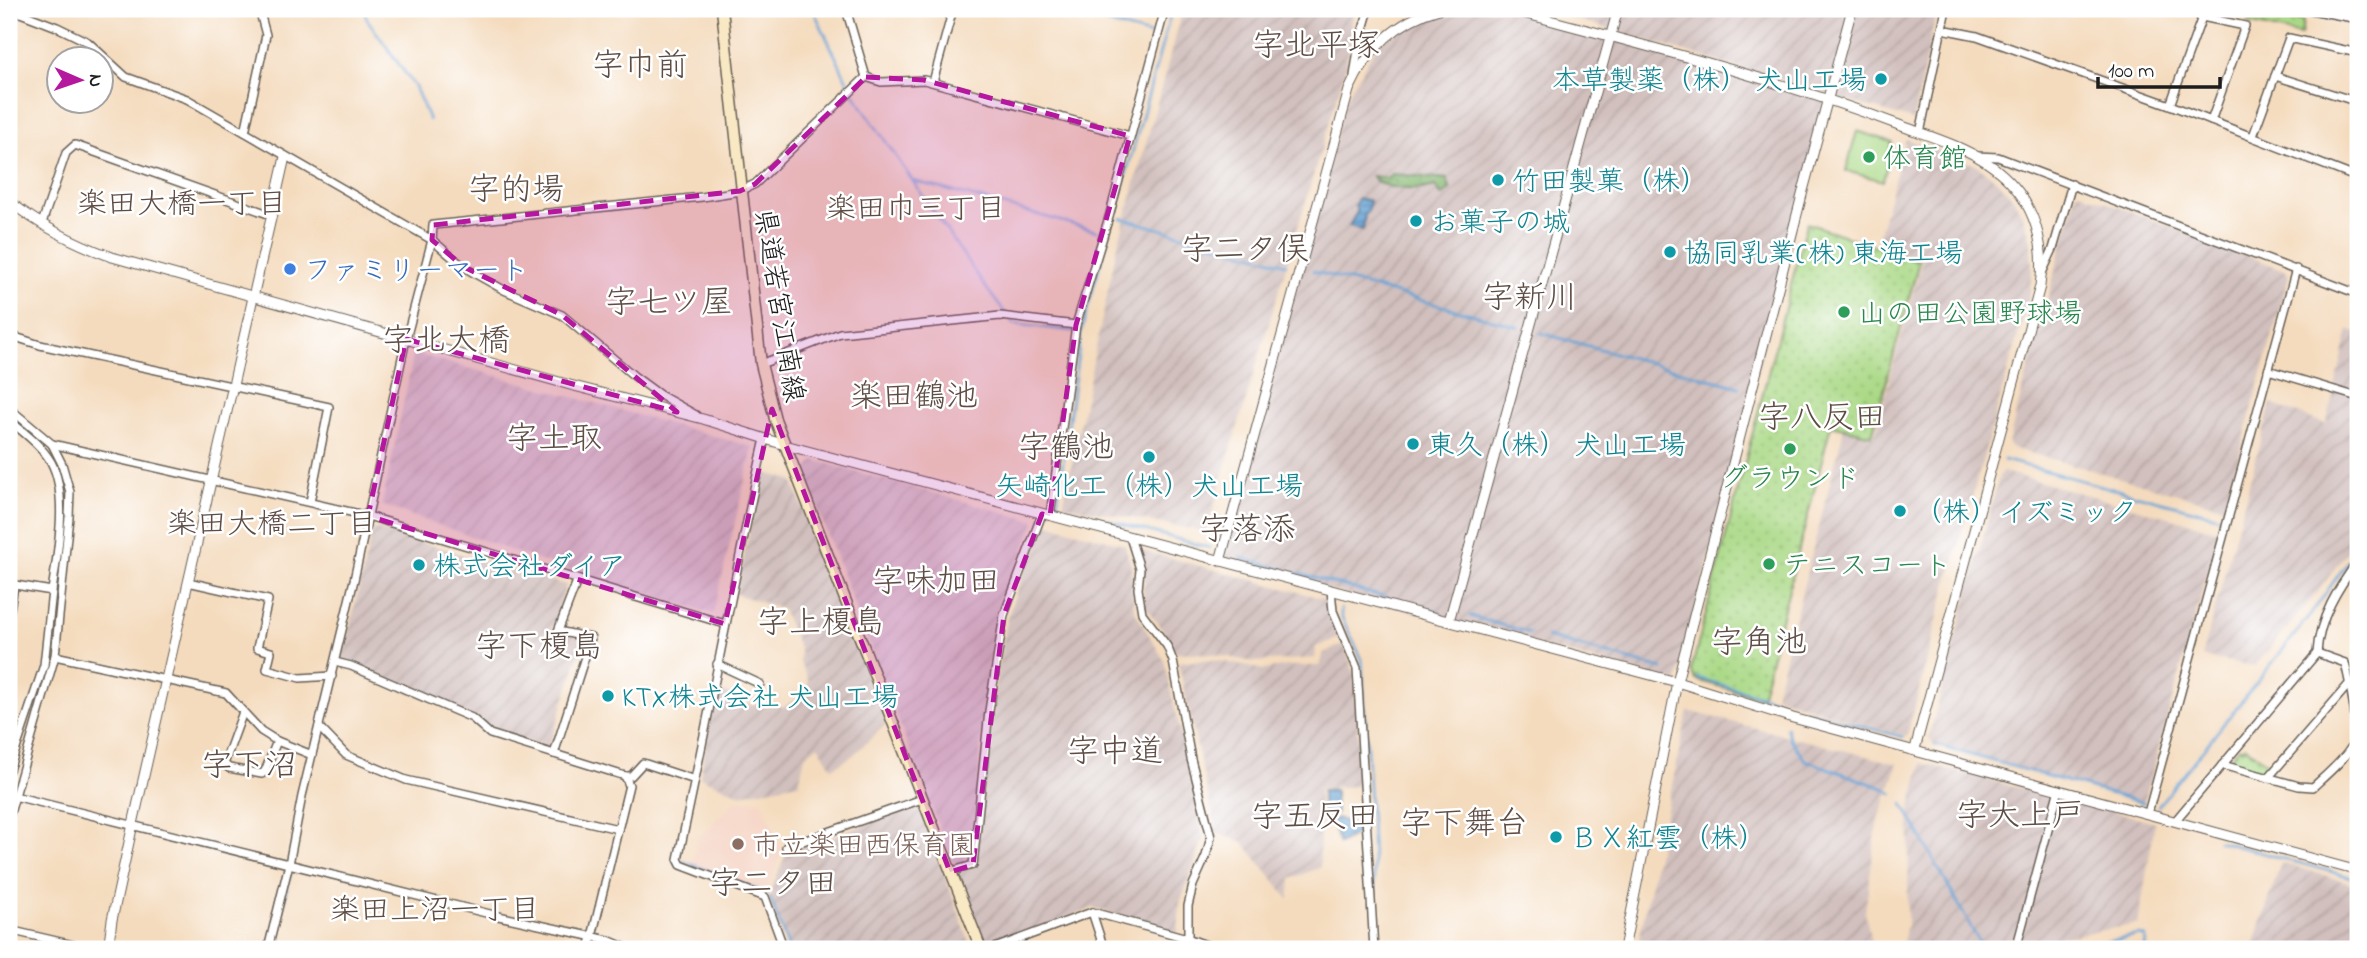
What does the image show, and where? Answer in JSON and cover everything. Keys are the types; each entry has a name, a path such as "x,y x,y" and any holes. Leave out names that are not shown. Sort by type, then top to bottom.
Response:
{"main road":[{"name":"県道若宮江南線","path":"722,9 761,364 775,419 981,949"}],"street":[{"path":"245,132 266,35 259,9"},
{"path":"846,9 866,77"},
{"path":"933,82 953,9"},
{"path":"950,872 973,865 991,700 1004,615 1046,515 1076,325 1165,9"},
{"path":"1220,561 1354,78 1368,9"},
{"path":"1354,78 1372,50 1390,33 1417,16 1439,9"},
{"path":"1508,9 1828,98 1976,156 2003,175 2026,204 2040,239 2042,273 2038,298 1915,749"},
{"path":"1449,621 1618,9"},
{"path":"1624,949 1677,682 1852,9"},
{"path":"1920,133 1946,9"},
{"path":"2188,9 2202,17 2245,26 2211,121"},
{"path":"2306,9 2358,19"},
{"path":"9,24 12,10 88,42 125,77 187,99 432,240 479,276 562,315 634,376 660,395 704,419"},
{"path":"2171,104 2202,17"},
{"path":"1942,29 2002,44 2171,104 2358,178"},
{"path":"2253,136 2289,38 2358,52"},
{"path":"2275,76 2358,102"},
{"path":"268,949 332,676 406,339 432,240 433,225 740,191 755,184 866,77"},
{"path":"866,77 881,82 933,82 1130,136"},
{"path":"42,223 66,153 75,145 271,215"},
{"path":"1976,156 1998,156 2358,294"},
{"path":"108,949 112,919 231,385 285,157"},
{"path":"2042,273 2053,249 2071,184"},
{"path":"9,201 42,223 112,257 570,385 704,419 785,445 1677,682 1793,718 2358,871"},
{"path":"2148,813 2295,269"},
{"path":"761,364 841,333 1000,317 1022,317 1076,325"},
{"path":"9,335 40,345 329,407 310,502"},
{"path":"2268,370 2358,397"},
{"path":"9,408 52,444 62,464 70,492 55,656 9,817"},
{"path":"9,420 45,453 52,464 59,488 59,526 44,665 9,770"},
{"path":"765,439 678,863 765,897 784,949"},
{"path":"52,444 368,516 725,624"},
{"path":"1130,537 1140,569 1139,607 1167,646 1173,661 1191,759 1211,837 1190,896 1188,949"},
{"path":"2175,821 2317,653 2322,621 2345,578 2358,561"},
{"path":"554,754 591,638 558,631 577,580"},
{"path":"188,582 268,600 257,648 271,652 267,669 300,678 332,676"},
{"path":"9,616 11,585 52,591"},
{"path":"1331,590 1333,611 1357,668 1374,949"},
{"path":"2222,765 2299,786 2313,787 2332,771 2354,742 2353,710 2345,663 2317,653"},
{"path":"55,656 226,693 255,726 276,741 312,755"},
{"path":"335,662 351,666 472,718 490,734 625,776 631,776 643,763 695,780"},
{"path":"717,664 760,684"},
{"path":"2268,778 2349,684"},
{"path":"243,712 224,764 229,768 262,774 276,741"},
{"path":"319,727 346,754 406,780 618,829"},
{"path":"9,734 19,736"},
{"path":"589,949 629,785 625,776"},
{"path":"2015,949 2059,789"},
{"path":"14,796 608,940 629,949"},
{"path":"786,847 922,799"},
{"path":"1092,912 1104,949"},
{"path":"992,949 1092,912 1217,949"},
{"path":"9,930 91,949"}],"highlighted area":[{"path":"866,77 924,80 1130,136 1076,325 1050,516 1042,514 1004,615 973,865 950,872 772,409 725,624 368,516 406,339 677,412 562,315 464,267 432,240 433,225 740,191 755,184"}],"shaded area":[{"path":"1183,9 1354,9 1346,67 1206,532 1063,505 1116,252"},
{"path":"1439,9 1508,9 1828,98 1677,682 1220,561 1347,96 1378,44"},
{"path":"1542,9 1937,9 1913,120"},
{"path":"1906,139 1978,166 1998,181 2015,201 2025,221 2031,242 2032,265 2030,293 1907,736 1775,696 1844,429 1874,437 1922,260 1876,244"},
{"path":"2077,191 2287,271 2289,276 2225,507 2011,448 2008,444"},
{"path":"2349,330 2358,332 2358,536 2317,593 2255,666 2202,657 2271,404 2326,424"},
{"path":"414,353 753,447 713,614 538,560 382,505"},
{"path":"814,460 1035,521 1000,614 995,635 987,680 971,861 954,867 805,475"},
{"path":"762,472 792,480 888,722 852,756 832,768 818,745 805,756 799,783 740,794 700,777 714,697 726,693 752,706 760,701 784,707 807,692 808,680 800,662 800,651 782,609 736,594"},
{"path":"2004,472 2219,531 2144,802 1933,744 1929,737 2000,474"},
{"path":"1042,522 1125,545 1131,566 1134,610 1164,660 1204,837 1180,903 1178,932 1175,934 1093,908 985,949 957,873 974,866 996,677 1009,612"},
{"path":"373,528 566,585 551,633 585,636 549,747 486,730 472,718 341,664"},
{"path":"1140,550 1324,599 1340,637 1316,647 1315,658 1253,662 1214,654 1174,652 1165,633 1144,605 1145,579"},
{"path":"1344,644 1354,672 1361,786 1319,788 1320,867 1291,879 1289,899 1243,842 1215,833 1178,662 1215,660 1264,670 1288,666 1320,666 1324,653"},
{"path":"1688,711 1898,764 1877,824 1865,912 1873,949 1637,949"},
{"path":"1922,763 2155,822 2138,924 1996,949 1901,949 1907,925 1910,811"},
{"name":"市立楽田西保育園","path":"735,801 762,801 783,850 766,893 692,863 698,838"},
{"path":"913,808 921,811 972,949 788,949 771,896 772,887 787,852"},
{"path":"2281,863 2358,885 2358,949 2253,949"}],"green space":[{"path":"2252,9 2268,16 2303,21 2301,35 2248,23"},
{"name":"体育館","path":"1857,131 1892,142 1883,181 1846,171"},
{"path":"1392,174 1447,179 1450,189 1442,196 1435,186 1420,189 1392,187 1383,185 1372,176 1386,178"},
{"path":"1807,223 1919,261 1872,435 1831,425 1761,698 1696,680 1691,671"},
{"path":"2245,746 2272,767 2266,775 2226,763 2239,747 2242,749"}],"water":[{"path":"1358,198 1370,201 1363,230 1349,226 1357,212 1355,206"},
{"path":"1335,790 1336,814 1322,816 1322,791"},
{"path":"1337,818 1363,830 1339,844 1331,821"}],"waterway":[{"path":"364,9 367,19 415,87 429,120"},
{"path":"813,9 851,89 1006,314"},
{"path":"1054,9 1151,35"},
{"path":"1118,204 1172,9"},
{"path":"2280,9 2358,24"},
{"path":"914,181 1097,231"},
{"path":"1121,218 1286,264"},
{"path":"1109,232 1081,332 1057,506 1210,548"},
{"path":"1313,271 1519,327"},
{"path":"1010,319 1014,324 1081,332"},
{"path":"1541,333 1739,387"},
{"path":"2004,460 2220,517"},
{"path":"2158,806 2309,617 2358,547"},
{"path":"1241,558 1439,612"},
{"path":"1341,609 1341,616 1362,659 1378,949"},
{"path":"1470,616 1530,633"},
{"path":"1547,637 1662,669"},
{"path":"1698,678 1776,700"},
{"path":"1803,710 1903,737"},
{"path":"1786,727 1790,739 1805,760 1886,789 1893,794"},
{"path":"1935,745 2144,803"},
{"path":"1903,804 1983,949"},
{"path":"2218,841 2358,879"},
{"path":"682,861 766,893"},
{"path":"273,949 291,871"},
{"path":"770,898 789,949"},
{"path":"2072,949 2139,935 2146,937 2145,949"}],"place":[{"name":"本草製薬（株） 犬山工場","path":"1881,79"},
{"name":"体育館","path":"1869,157"},
{"name":"竹田製菓（株）","path":"1498,180"},
{"name":"お菓子の城","path":"1416,221"},
{"name":"協同乳業(株) 東海工場","path":"1670,252"},
{"name":"ファミリーマート","path":"290,269"},
{"name":"山の田公園野球場","path":"1844,312"},
{"name":"東久（株） 犬山工場","path":"1413,444"},
{"name":"グラウンド","path":"1790,449"},
{"name":"矢崎化工（株）犬山工場","path":"1149,457"},
{"name":"（株）イズミック","path":"1900,511"},
{"name":"テニスコート","path":"1769,564"},
{"name":"株式会社ダイア","path":"419,565"},
{"name":"KTX株式会社 犬山工場","path":"608,696"},
{"name":"ＢＸ紅雲（株）","path":"1556,837"},
{"name":"市立楽田西保育園","path":"738,844"}],"district":[{"name":"字北平塚","path":"1316,44"},
{"name":"字巾前","path":"640,64"},
{"name":"字的場","path":"516,188"},
{"name":"楽田大橋一丁目","path":"182,203"},
{"name":"楽田巾三丁目","path":"916,208"},
{"name":"字二タ俣","path":"1245,248"},
{"name":"字新川","path":"1530,296"},
{"name":"字七ツ屋","path":"669,301"},
{"name":"字北大橋","path":"446,339"},
{"name":"楽田鶴池","path":"914,395"},
{"name":"字八反田","path":"1822,416"},
{"name":"字土取","path":"554,437"},
{"name":"字鶴池","path":"1066,446"},
{"name":"楽田大橋二丁目","path":"272,523"},
{"name":"字落添","path":"1247,528"},
{"name":"字味加田","path":"936,580"},
{"name":"字上榎島","path":"821,621"},
{"name":"字角池","path":"1759,641"},
{"name":"字下榎島","path":"539,645"},
{"name":"字中道","path":"1115,750"},
{"name":"字下沼","path":"249,764"},
{"name":"字大上戸","path":"2020,814"},
{"name":"字五反田","path":"1315,815"},
{"name":"字下舞台","path":"1464,822"},
{"name":"字二タ田","path":"773,882"},
{"name":"楽田上沼一丁目","path":"435,909"}]}
